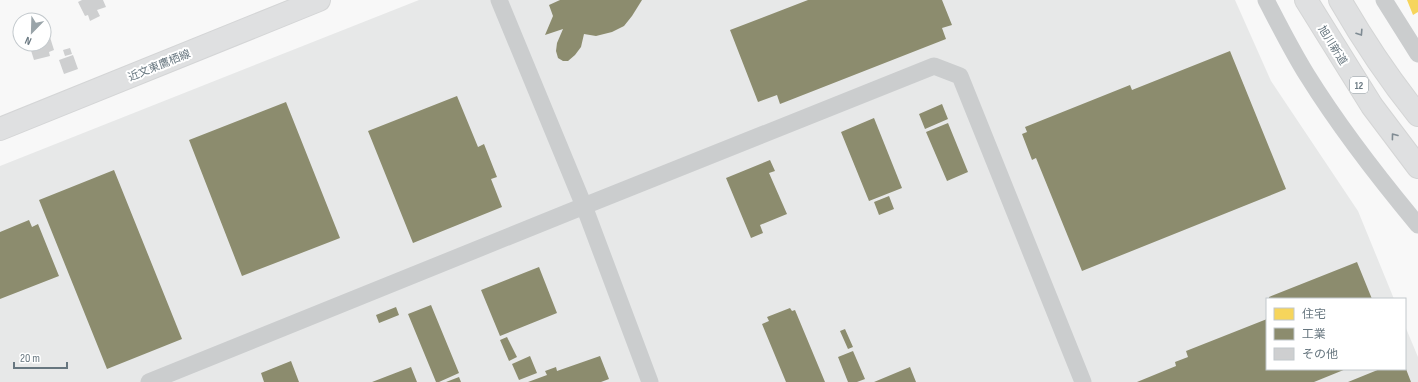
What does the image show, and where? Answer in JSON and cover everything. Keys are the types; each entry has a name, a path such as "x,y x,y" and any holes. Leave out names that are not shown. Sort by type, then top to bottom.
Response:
{"main road":[{"name":"近文東鷹栖線","path":"0,129 319,0"},
{"name":"旭川新道","path":"1306,0 1372,106 1418,166"},
{"path":"1340,0 1381,64 1418,115"}],"street":[{"path":"499,0 584,206 650,382"},
{"path":"1266,0 1306,74 1332,113 1372,168 1418,225"},
{"path":"1384,0 1418,54"},
{"path":"149,382 934,66 960,76 1083,382"}],"shaded area":[{"path":"419,0 1235,0 1271,81 1358,211 1394,298 1266,298 1266,370 1406,370 1406,328 1418,357 1418,382 0,382 0,166"}],"building: 住宅":[{"path":"1407,0 1418,0 1418,12 1413,15"}],"building: 工業":[{"path":"560,0 642,0 624,26 612,32 596,36 584,34 581,47 575,55 568,61 563,61 558,58 556,51 557,43 563,29 545,35 553,16 549,5"},
{"path":"808,0 942,0 952,25 942,28 946,39 780,104 777,95 758,102 730,30"},
{"path":"1230,51 1286,189 1082,271 1036,158 1032,160 1022,134 1027,132 1025,127 1130,85 1132,90"},
{"path":"457,96 478,147 484,144 497,177 491,179 502,207 413,243 368,131"},
{"path":"286,102 340,238 242,276 189,140"},
{"path":"942,104 948,119 925,129 919,114"},
{"path":"874,118 902,188 869,201 841,132"},
{"path":"948,123 968,172 947,181 926,132"},
{"path":"770,160 775,171 769,173 787,214 760,225 763,233 751,238 726,178"},
{"path":"114,170 182,339 107,369 39,200"},
{"path":"889,196 894,209 879,215 874,202"},
{"path":"29,220 32,227 38,224 59,276 0,299 0,232"},
{"path":"1357,262 1372,298 1269,298"},
{"path":"539,267 557,313 500,336 481,290"},
{"path":"431,305 459,373 439,382 436,382 408,314"},
{"path":"396,307 399,315 379,323 376,315"},
{"path":"790,308 792,311 795,310 825,382 786,382 762,324 769,321 767,317"},
{"path":"1266,319 1266,370 1344,370 1314,382 1137,382 1176,366 1175,362 1188,357 1186,351"},
{"path":"845,329 853,347 848,349 840,331"},
{"path":"507,337 517,357 509,361 500,340"},
{"path":"853,351 865,379 857,382 848,382 838,357"},
{"path":"530,356 537,373 519,380 512,364"},
{"path":"600,356 609,379 601,382 528,382 547,375 545,371 556,367 557,371"},
{"path":"291,361 299,382 264,382 261,373"},
{"path":"411,367 417,382 372,382"},
{"path":"910,367 916,382 874,382"},
{"path":"1406,369 1411,382 1348,382 1378,370"},
{"path":"459,377 461,382 446,382"}],"building: その他":[{"path":"82,0 103,0 106,7 97,10 100,16 90,21 88,15 85,16 78,2"},
{"path":"70,48 72,54 65,56 63,50"},
{"path":"32,52 49,52 50,56 34,60"},
{"path":"73,55 78,69 64,74 59,60"}]}
